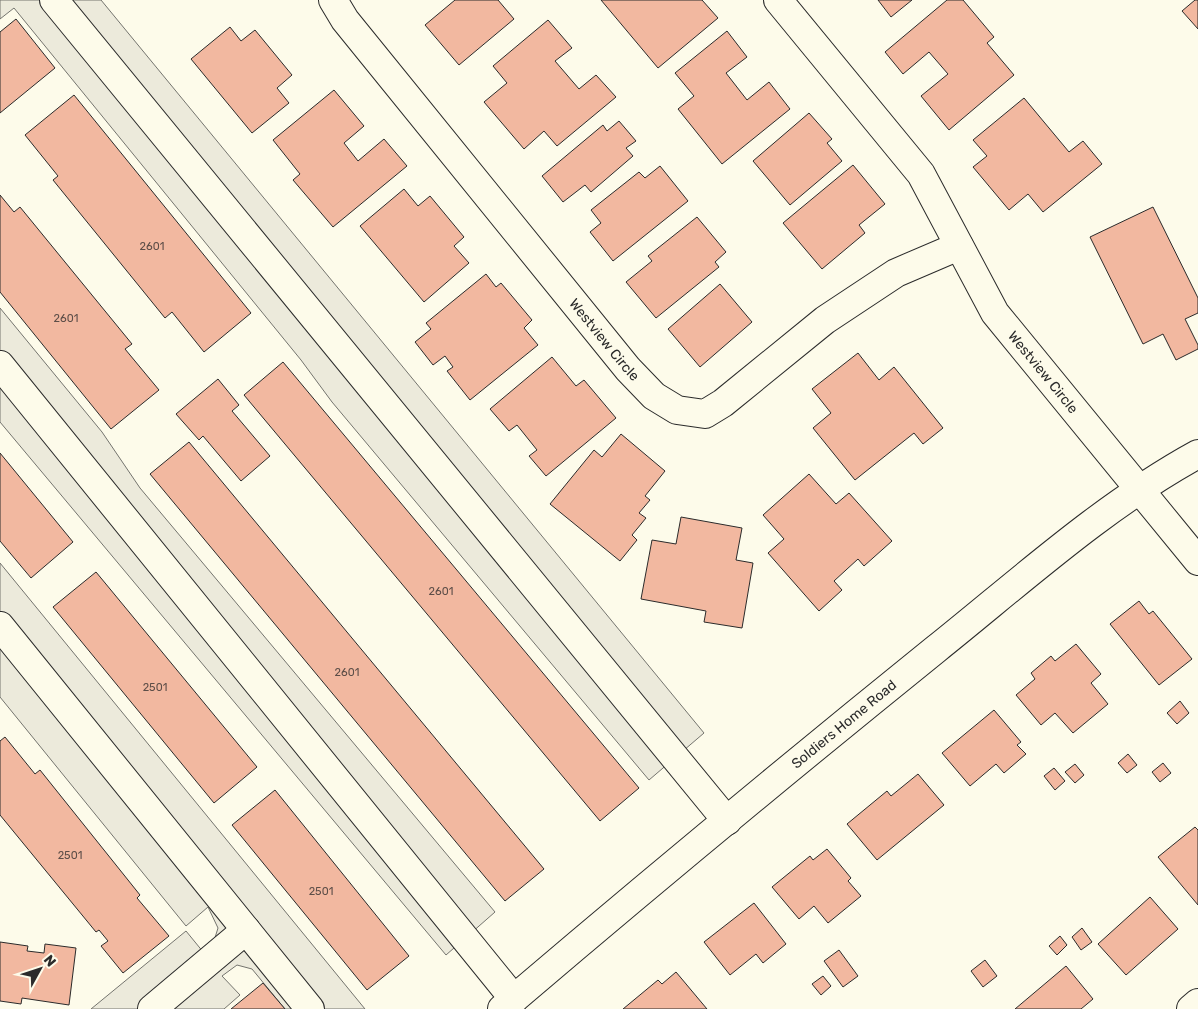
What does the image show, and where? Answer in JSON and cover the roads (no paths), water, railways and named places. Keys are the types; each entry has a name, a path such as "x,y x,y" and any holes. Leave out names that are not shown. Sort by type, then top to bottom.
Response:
{"street":[{"path":"54,0 728,821"},
{"name":"Westview Circle","path":"333,0 345,20 628,369 654,396 677,410 705,414 723,403 825,320 896,273 959,246"},
{"name":"Westview Circle","path":"778,0 921,174 995,312 1198,561"},
{"path":"0,366 508,1004"},
{"name":"Soldiers Home Road","path":"508,1004 888,688 1109,510 1138,489 1198,454"},
{"path":"0,626 310,1009"},
{"path":"152,1009 246,930"},
{"path":"1191,1009 1198,1003"}]}
